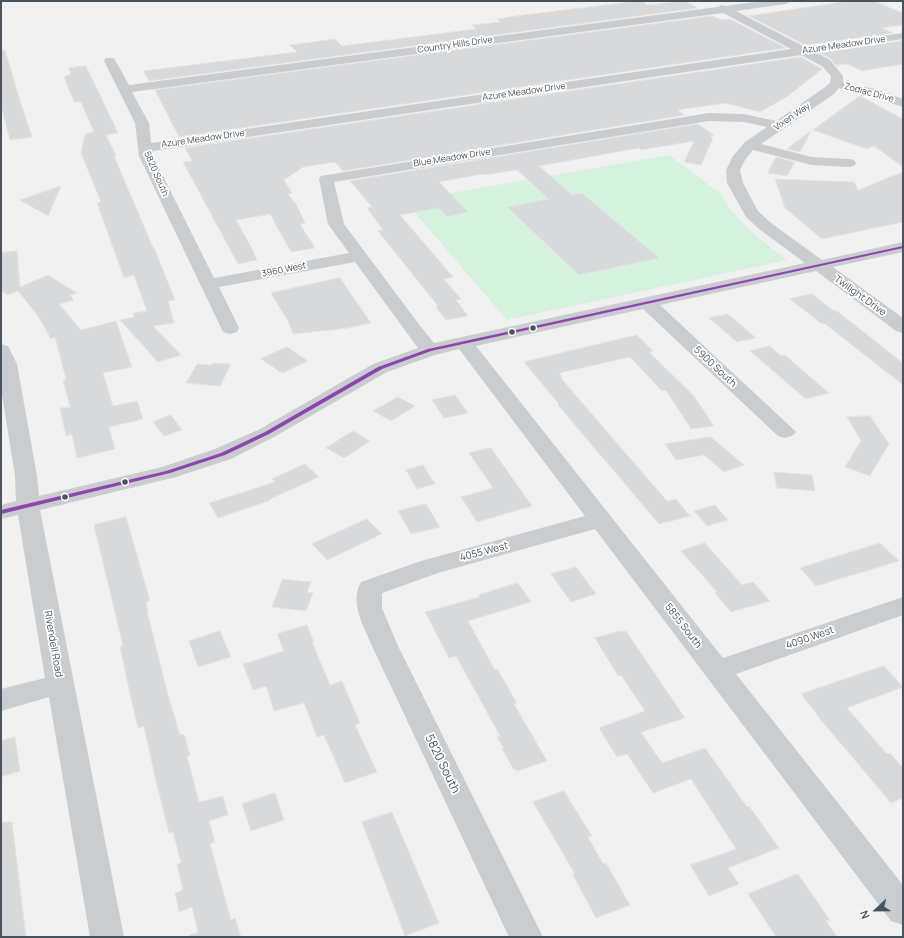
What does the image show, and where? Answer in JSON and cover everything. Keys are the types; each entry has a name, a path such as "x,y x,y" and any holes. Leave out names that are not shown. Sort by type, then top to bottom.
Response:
{"street":[{"path":"708,1 804,50 826,63 832,68 837,76 836,84"},
{"name":"Country Hills Drive","path":"125,89 786,1"},
{"name":"Azure Meadow Drive","path":"144,148 903,36"},
{"name":"5820 South","path":"110,61 142,123 146,156 230,328"},
{"name":"Zodiac Drive","path":"836,84 874,93 903,103"},
{"name":"Vixen Way","path":"817,265 765,226 752,214 734,183 733,170 738,159 750,145 821,98 836,84"},
{"name":"Blue Meadow Drive","path":"430,350 414,332 336,224 326,179 709,117 744,118 779,126"},
{"path":"750,145 812,161 849,163"},
{"path":"1,512 168,472 223,454 267,433 380,368 430,350 903,247"},
{"name":"3960 West","path":"209,284 359,256"},
{"name":"Twilight Drive","path":"817,265 903,327"},
{"name":"5900 South","path":"646,302 785,432"},
{"name":"5855 South","path":"463,342 903,910"},
{"name":"Rivendell Road","path":"3,360 26,476 28,506 107,937"},
{"name":"4055 West","path":"370,588 430,567 600,520"},
{"name":"5820 South","path":"370,588 369,608 385,646 526,937"},
{"name":"4090 West","path":"717,670 903,606"},
{"path":"1,700 60,684"}],"green space":[{"path":"669,155 721,194 734,214 750,230 787,260 507,320 405,201"}],"building":[{"path":"642,1 648,5 684,1 698,8 149,81 143,71 297,52 290,45 335,39 342,46 476,29 472,25 500,22 497,19 523,15"},
{"path":"849,1 874,1 903,13 903,25 882,28 893,33 805,45 749,16"},
{"path":"713,16 721,20 730,19 786,48 179,137 155,90"},
{"path":"903,41 903,64 862,71 848,64 836,65 831,59 820,53"},
{"path":"5,50 32,137 10,140 1,106 1,51"},
{"path":"801,57 822,69 788,96 760,112 726,103 677,110 685,115 343,171 335,162 303,167 284,180 292,193 288,194 296,204 305,223 300,224 315,248 291,252 270,214 236,220 257,260 238,264 183,162 192,161 185,148"},
{"path":"86,66 118,133 106,135 175,300 168,301 174,323 153,326 181,355 158,362 120,320 134,317 133,313 147,311 134,275 124,278 97,203 101,202 81,153 85,134 94,132 81,102 74,102 64,77 71,74 69,68"},
{"path":"860,96 903,119 903,167 874,146 867,149 813,130"},
{"path":"698,124 714,135 710,136 713,138 701,165 684,162 694,141 641,150 639,148 539,166 572,195 582,193 659,258 579,275 507,207 549,199 517,170 484,175 482,174 439,182 468,212 447,217 439,208 400,215 453,277 444,279 461,299 456,300 468,316 446,320 436,307 438,306 378,231 383,230 367,208 372,207 350,181"},
{"path":"811,131 800,152 787,149"},
{"path":"776,157 795,162 787,176 768,173"},
{"path":"903,172 903,222 822,239 785,208 775,179 854,182 858,190"},
{"path":"61,186 48,216 20,200"},
{"path":"17,251 20,287 48,275 77,293 70,295 74,300 59,304 81,330 116,321 132,367 103,373 113,406 137,401 143,419 109,427 115,449 77,458 72,434 66,436 60,408 70,407 63,380 66,379 55,337 51,339 38,316 18,291 8,295 1,291 1,253"},
{"path":"340,278 371,323 348,328 293,334 289,323 271,293"},
{"path":"812,294 834,311 837,311 903,363 903,385 824,323 822,324 790,299"},
{"path":"728,314 756,338 737,342 709,318"},
{"path":"637,335 653,351 649,352 694,396 714,426 691,429 666,390 662,391 630,357 559,373 562,377 560,377 667,501 676,499 690,516 659,524 558,405 559,404 524,362"},
{"path":"770,346 781,356 785,355 829,393 806,399 750,351"},
{"path":"287,347 308,361 282,373 261,359"},
{"path":"213,363 231,364 220,386 186,383 197,364 212,365"},
{"path":"455,395 468,413 444,418 432,400"},
{"path":"398,397 415,406 391,421 373,411"},
{"path":"171,415 182,430 164,436 153,422"},
{"path":"870,416 889,444 870,476 845,467 861,441 847,417"},
{"path":"353,431 370,441 344,458 326,448"},
{"path":"711,437 744,465 724,472 704,455 676,460 665,444"},
{"path":"491,448 532,506 477,522 461,497 493,488 469,453"},
{"path":"305,464 319,477 270,499 271,500 218,518 209,503 275,482 272,479"},
{"path":"423,465 435,484 417,489 406,470"},
{"path":"774,472 812,475 815,491 777,488"},
{"path":"426,504 440,527 411,534 398,511"},
{"path":"715,505 728,520 707,526 694,511"},
{"path":"126,517 150,601 146,602 147,611 168,695 180,735 184,734 190,755 187,756 199,802 223,796 228,815 209,821 215,842 210,844 231,920 235,918 241,937 190,937 189,935 198,932 192,907 179,912 175,893 183,890 177,864 181,863 173,832 169,833 144,726 138,728 120,647 123,646 94,525"},
{"path":"367,519 382,534 327,560 312,544"},
{"path":"705,543 742,585 753,582 770,601 731,612 715,593 717,592 681,551"},
{"path":"880,543 899,561 816,586 800,568"},
{"path":"576,567 596,594 571,602 551,574"},
{"path":"283,579 311,582 307,592 313,593 306,611 272,607"},
{"path":"518,583 531,602 468,621 495,670 497,669 517,703 514,704 547,761 517,771 516,769 514,770 502,749 504,748 497,737 500,736 456,656 449,658 425,612 480,597 479,595"},
{"path":"307,625 314,642 312,642 330,685 342,681 360,723 355,725 377,772 345,783 324,735 317,737 304,703 274,711 266,686 253,690 243,664 284,651 277,634"},
{"path":"220,631 231,657 198,667 189,641"},
{"path":"626,631 685,718 641,732 662,763 705,748 747,807 749,806 779,848 728,868 739,884 709,896 690,865 736,849 691,779 653,793 627,754 617,757 599,728 645,711 621,675 618,676 595,638"},
{"path":"884,666 903,687 847,708 887,754 890,753 903,768 903,798 891,803 801,694"},
{"path":"15,737 20,771 1,777 1,741"},
{"path":"564,791 592,836 588,837 603,864 606,863 630,905 596,918 573,875 575,874 533,802"},
{"path":"275,793 284,820 251,831 242,804"},
{"path":"392,812 439,923 405,936 362,822"},
{"path":"1,822 12,822 26,937 1,937"},
{"path":"798,874 830,920 826,921 837,937 776,937 748,894"}],"transit line":[{"path":"1,512 168,472 223,454 267,433 380,368 430,350 903,247"}]}
